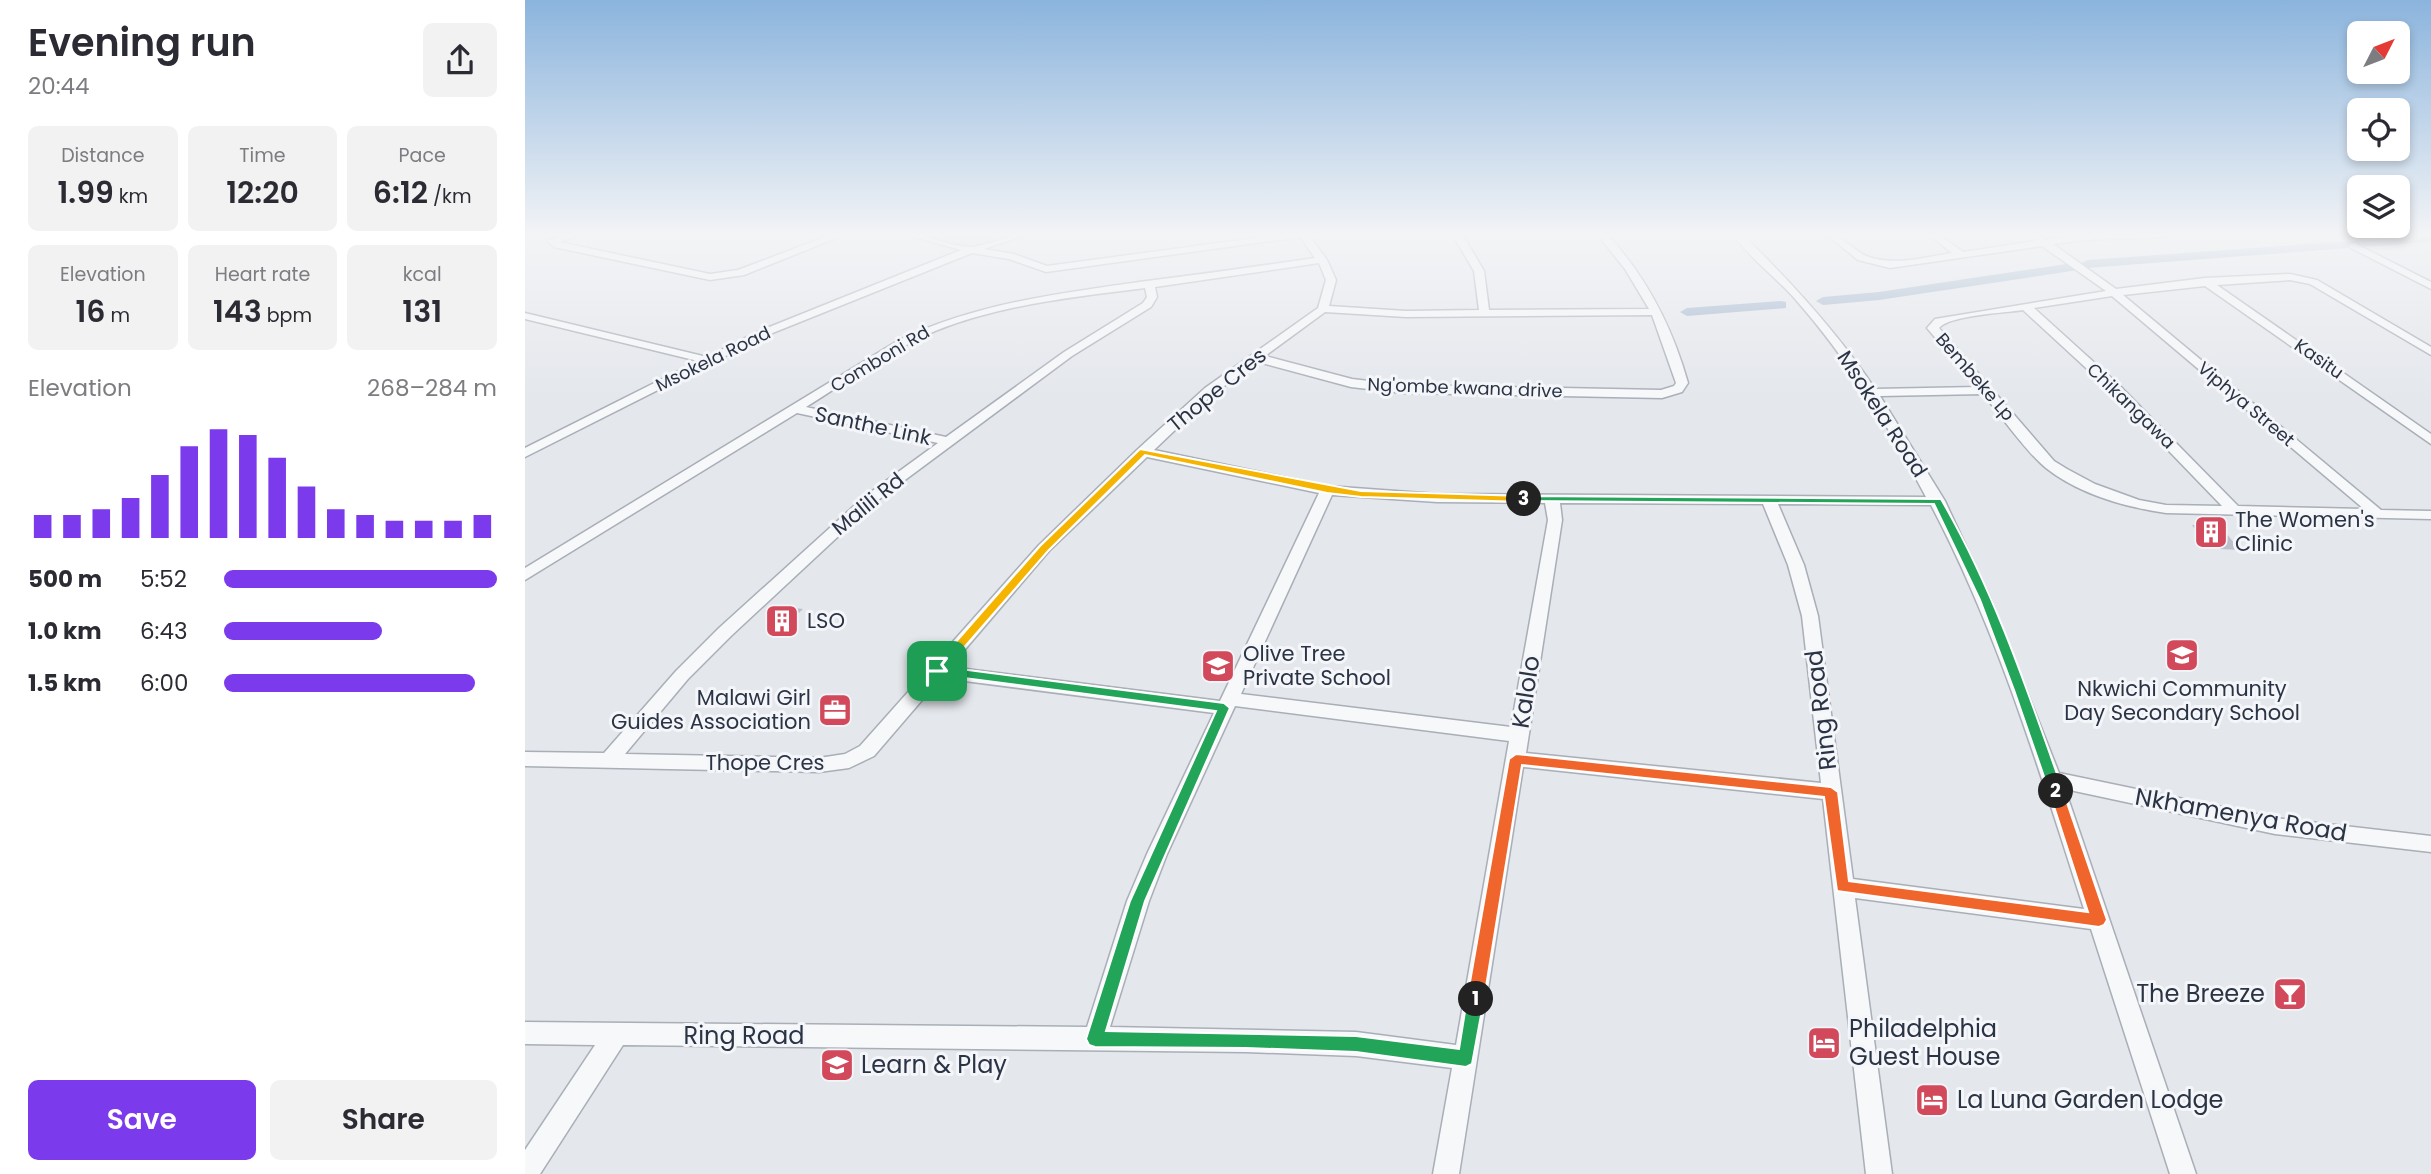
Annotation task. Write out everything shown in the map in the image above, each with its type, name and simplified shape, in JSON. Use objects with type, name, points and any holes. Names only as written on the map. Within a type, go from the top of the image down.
[{"type":"street","name":"Msokela Road","points":[[525,453],[761,334],[874,289]]},
{"type":"street","name":"Comboni Rd","points":[[525,575],[903,342],[951,320],[1024,301],[1120,289]]},
{"type":"street","name":"Malili Rd","points":[[608,761],[681,675],[869,500],[1068,354],[1146,305],[1152,297],[1151,289]]},
{"type":"street","points":[[1329,289],[1323,309],[1406,314],[1657,312],[1645,289]]},
{"type":"street","points":[[1483,289],[1485,314]]},
{"type":"street","name":"Msokela Road","points":[[1790,289],[1872,393],[1906,443],[1938,501],[1985,600],[2052,779],[2183,1174]]},
{"type":"street","name":"Viphya Street","points":[[2109,289],[2378,514]]},
{"type":"street","name":"Bembeke Lp","points":[[2146,289],[1944,319],[1933,326],[1934,331],[1988,390],[2049,464],[2063,473],[2150,507],[2431,515]]},
{"type":"street","name":"Kasitu","points":[[2216,289],[2318,358],[2431,440]]},
{"type":"street","name":"Bembeke Lp","points":[[2321,289],[2431,352]]},
{"type":"street","name":"Chikangawa","points":[[2025,306],[2115,388],[2234,510]]},
{"type":"street","name":"Thope Cres","points":[[525,759],[819,765],[849,761],[860,756],[875,744],[1044,548],[1143,452],[1209,391],[1323,309]]},
{"type":"street","name":"Ng'ombe kwana drive","points":[[1254,357],[1350,383],[1403,389],[1663,394],[1678,389],[1682,383],[1657,312]]},
{"type":"street","points":[[525,316],[707,360]]},
{"type":"street","points":[[1872,393],[1988,390]]},
{"type":"street","name":"Santhe Link","points":[[796,409],[950,442]]},
{"type":"street","points":[[1143,452],[1327,490],[1414,497],[1938,501]]},
{"type":"street","points":[[1095,1039],[1137,901],[1226,703],[1327,490]]},
{"type":"street","name":"Kalolo","points":[[1446,1174],[1555,520],[1552,499]]},
{"type":"street","name":"Ring Road","points":[[1769,501],[1796,565],[1807,601],[1879,1174]]},
{"type":"street","points":[[937,671],[1519,735]]},
{"type":"street","points":[[1516,759],[1831,792]]},
{"type":"street","name":"Nkhamenya Road","points":[[2052,779],[2254,822],[2431,844]]},
{"type":"street","points":[[1842,887],[2099,920]]},
{"type":"street","name":"Ring Road","points":[[525,1033],[1246,1040],[1356,1044],[1466,1058]]},
{"type":"street","points":[[525,1173],[616,1035]]},
{"type":"building","name":"The Women's Clinic","points":[[2192,525],[2220,526],[2240,550],[2220,549],[2212,539],[2202,539]]},
{"type":"building","name":"LSO","points":[[785,607],[803,609],[783,628],[768,627]]},
{"type":"waterway","points":[[1823,301],[1927,289]]},
{"type":"waterway","points":[[1687,312],[1781,305]]},
{"type":"place","name":"The Women's Clinic","points":[[2211,532]]},
{"type":"place","name":"LSO","points":[[782,621]]},
{"type":"place","name":"Nkwichi Community Day Secondary School","points":[[2182,655]]},
{"type":"place","name":"Olive Tree Private School","points":[[1218,666]]},
{"type":"place","name":"Malawi Girl Guides Association","points":[[835,710]]},
{"type":"place","name":"The Breeze","points":[[2290,994]]},
{"type":"place","name":"Philadelphia Guest House","points":[[1824,1043]]},
{"type":"place","name":"Learn & Play","points":[[837,1065]]},
{"type":"place","name":"La Luna Garden Lodge","points":[[1932,1100]]},
{"type":"route","points":[[1143,452],[1327,490],[1361,494],[1437,498],[1938,501],[1985,600],[2021,690],[2099,920],[1842,887],[1831,792],[1516,759],[1466,1058],[1356,1044],[1095,1039],[1137,901],[1224,708],[937,671],[1044,548],[1143,452]]}]
